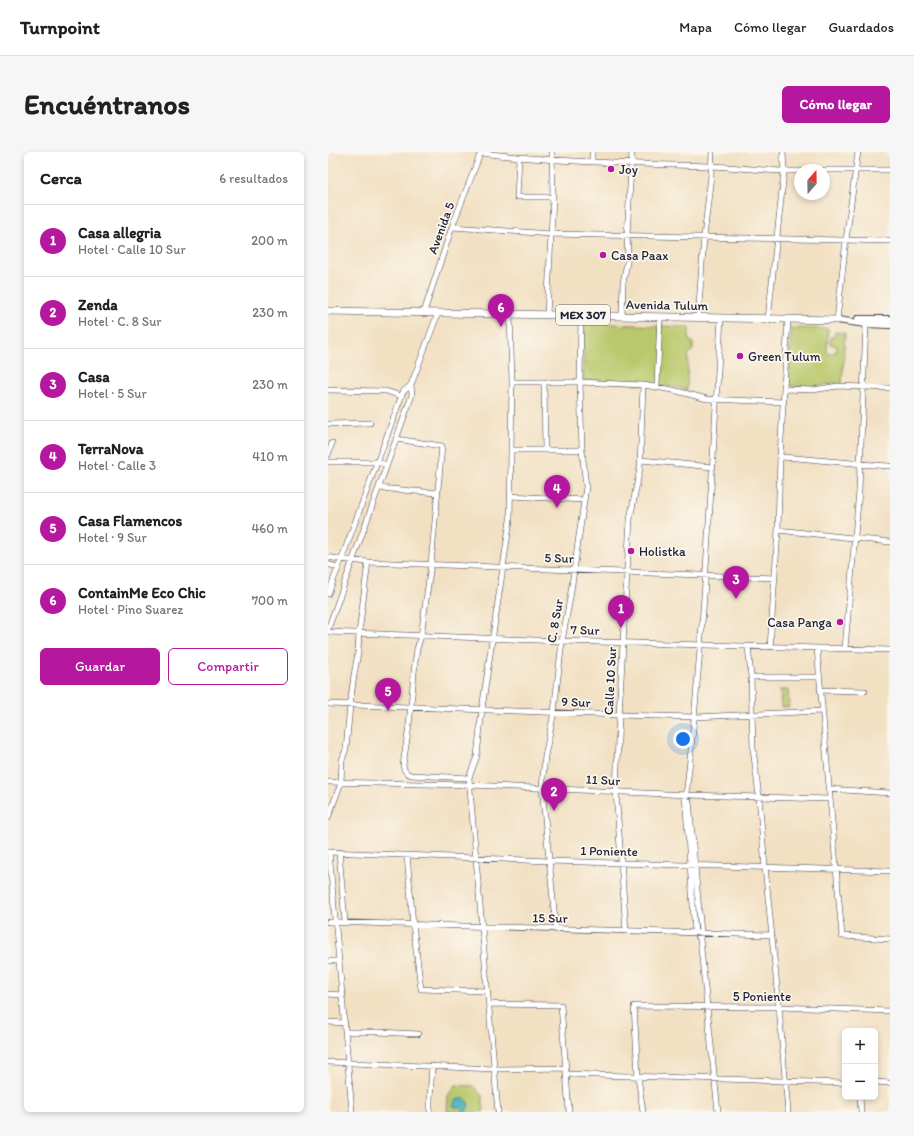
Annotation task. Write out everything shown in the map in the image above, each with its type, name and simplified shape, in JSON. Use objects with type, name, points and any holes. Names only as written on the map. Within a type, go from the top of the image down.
[{"type":"highway","name":"Avenida Tulum","points":[[328,311],[837,320]]},
{"type":"main road","name":"Avenida Tulum","points":[[837,320],[890,320]]},
{"type":"main road","name":"Avenida Tulum","points":[[837,320],[866,324],[890,325]]},
{"type":"street","points":[[547,315],[553,197],[552,152]]},
{"type":"street","points":[[592,152],[592,162]]},
{"type":"street","points":[[622,316],[623,283],[628,257],[627,235],[632,152]]},
{"type":"street","points":[[698,318],[712,152]]},
{"type":"street","points":[[768,319],[784,172],[783,152]]},
{"type":"street","points":[[837,320],[858,152]]},
{"type":"street","points":[[481,153],[518,158],[552,160],[711,166],[784,172],[794,171]]},
{"type":"street","name":"Avenida 5","points":[[424,312],[452,227],[481,153]]},
{"type":"street","points":[[518,158],[517,197],[553,197]]},
{"type":"street","points":[[830,170],[890,170]]},
{"type":"street","points":[[452,227],[551,234],[890,241]]},
{"type":"street","points":[[328,594],[401,396],[411,384],[438,313]]},
{"type":"street","points":[[498,1112],[470,778],[477,756],[482,709],[510,520],[512,382],[510,314]]},
{"type":"street","name":"C. 8 Sur","points":[[556,930],[542,788],[545,756],[554,712],[562,640],[586,487],[582,450],[580,315]]},
{"type":"street","points":[[657,386],[660,317]]},
{"type":"street","points":[[718,1112],[694,886],[687,788],[701,645],[721,318]]},
{"type":"street","points":[[770,647],[778,530],[780,457],[788,320]]},
{"type":"street","points":[[845,648],[859,491],[866,324]]},
{"type":"street","points":[[512,382],[580,382],[644,385],[657,386],[698,398],[784,402]]},
{"type":"street","points":[[544,382],[545,450]]},
{"type":"street","points":[[328,629],[412,396],[411,384]]},
{"type":"street","name":"Calle 10 Sur","points":[[626,931],[616,792],[630,519],[638,485],[641,460],[644,385]]},
{"type":"street","points":[[784,389],[813,390],[833,386],[890,388]]},
{"type":"street","points":[[328,390],[386,391],[401,396]]},
{"type":"street","points":[[328,424],[370,423]]},
{"type":"street","points":[[396,439],[442,446],[431,564],[421,636],[417,649],[409,726],[403,765],[406,773],[411,775],[470,778]]},
{"type":"street","points":[[328,455],[332,443]]},
{"type":"street","points":[[511,450],[582,450]]},
{"type":"street","points":[[780,457],[890,466]]},
{"type":"street","points":[[641,460],[713,467]]},
{"type":"street","points":[[328,462],[377,462],[387,465]]},
{"type":"street","points":[[379,488],[437,493]]},
{"type":"street","points":[[511,496],[584,500]]},
{"type":"street","points":[[778,530],[856,537],[890,542]]},
{"type":"street","name":"5 Sur","points":[[328,557],[368,562],[775,578]]},
{"type":"street","points":[[328,818],[341,783],[342,760],[346,749],[368,562]]},
{"type":"street","points":[[328,564],[338,568]]},
{"type":"street","name":"7 Sur","points":[[328,632],[890,650]]},
{"type":"street","points":[[748,646],[751,677],[753,748],[759,797],[788,1112]]},
{"type":"street","points":[[817,648],[828,789],[842,936],[890,940]]},
{"type":"street","points":[[751,677],[819,677]]},
{"type":"street","points":[[820,690],[865,692]]},
{"type":"street","name":"9 Sur","points":[[328,704],[695,717],[822,711]]},
{"type":"street","name":"11 Sur","points":[[328,782],[470,784],[687,795],[829,799]]},
{"type":"street","points":[[828,789],[890,793]]},
{"type":"street","points":[[328,852],[336,922],[338,961],[346,1032],[352,1112]]},
{"type":"street","name":"1 Poniente","points":[[328,852],[549,861],[890,871]]},
{"type":"street","points":[[339,852],[345,922]]},
{"type":"street","points":[[407,855],[413,925],[421,989],[488,991]]},
{"type":"street","name":"15 Sur","points":[[328,922],[482,928],[626,931],[699,935],[772,935]]},
{"type":"street","points":[[328,961],[338,961]]},
{"type":"street","points":[[328,994],[342,995]]},
{"type":"street","points":[[489,1004],[561,1005],[569,1112]]},
{"type":"street","name":"5 Poniente","points":[[638,1076],[634,1006],[779,1007],[890,1011]]},
{"type":"street","points":[[328,1022],[345,1023]]},
{"type":"street","points":[[346,1032],[418,1034]]},
{"type":"street","points":[[328,1062],[495,1069],[566,1068]]},
{"type":"street","points":[[430,1112],[432,1066]]},
{"type":"street","points":[[566,1074],[842,1083]]},
{"type":"street","points":[[638,1076],[643,1112]]},
{"type":"street","points":[[878,1082],[890,1083]]},
{"type":"street","points":[[860,1100],[861,1112]]},
{"type":"green space","points":[[584,323],[689,327],[689,341],[693,342],[693,350],[688,355],[687,390],[677,387],[583,380]]},
{"type":"green space","points":[[791,328],[828,329],[827,354],[836,352],[837,346],[830,344],[831,337],[834,337],[835,332],[845,333],[842,384],[834,383],[809,387],[790,386],[788,384]]},
{"type":"green space","points":[[780,690],[788,690],[789,707],[781,707]]},
{"type":"green space","points":[[456,1085],[473,1086],[482,1095],[484,1111],[448,1112],[448,1096]]},
{"type":"water","points":[[463,1098],[468,1101],[469,1105],[467,1111],[463,1111],[461,1108],[453,1106],[455,1100]]},
{"type":"place","name":"Joy","points":[[611,169]]},
{"type":"place","name":"Casa Paax","points":[[603,255]]},
{"type":"place","name":"ContainMe Eco Chic","points":[[501,327]]},
{"type":"place","name":"Green Tulum","points":[[740,356]]},
{"type":"place","name":"TerraNova","points":[[557,508]]},
{"type":"place","name":"Holistka","points":[[631,551]]},
{"type":"place","name":"Casa","points":[[736,599]]},
{"type":"place","name":"Casa Panga","points":[[840,622]]},
{"type":"place","name":"Casa allegria","points":[[621,628]]},
{"type":"place","name":"Casa Flamencos","points":[[388,711]]},
{"type":"place","name":"Zenda","points":[[554,811]]}]
